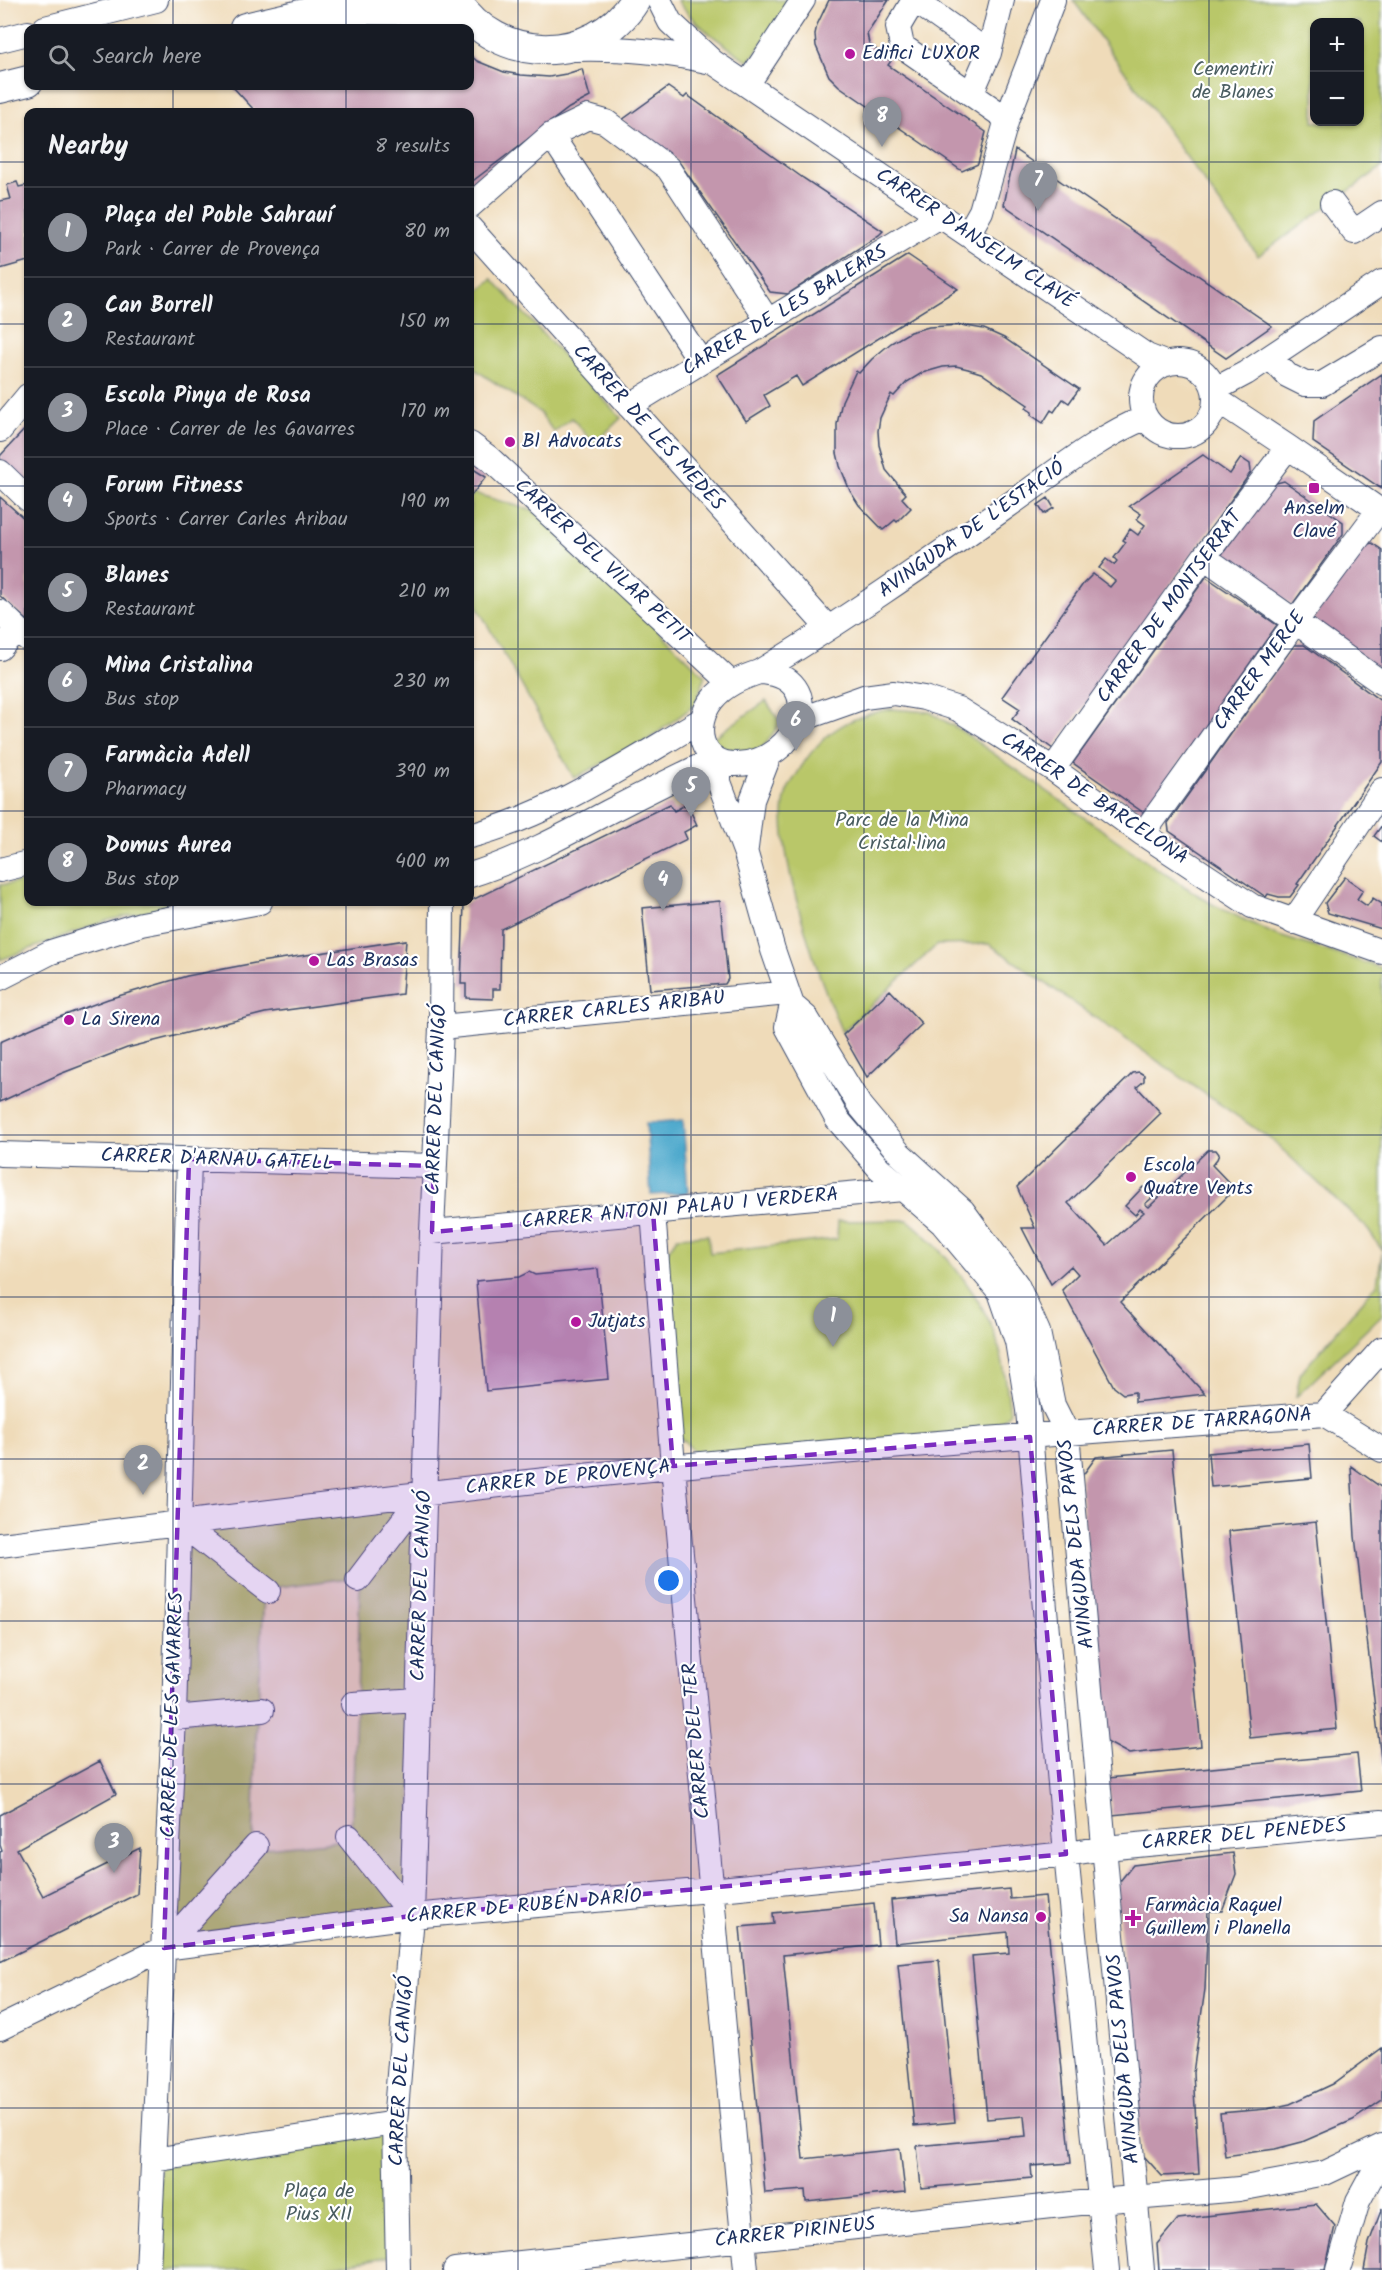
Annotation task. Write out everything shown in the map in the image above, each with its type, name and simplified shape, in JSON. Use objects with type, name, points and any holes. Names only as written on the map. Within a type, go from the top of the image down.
[{"type":"main road","points":[[259,24],[332,3],[418,10],[464,10],[496,38],[514,46],[533,50],[563,49],[605,32],[625,14],[635,0]]},
{"type":"main road","points":[[0,88],[24,82]]},
{"type":"street","points":[[61,24],[156,0]]},
{"type":"street","name":"CARRER D'ANSELM CLAVÉ","points":[[659,0],[670,22],[713,62],[968,234],[1154,366],[1179,362],[1201,369],[1209,378],[1215,395],[1380,511]]},
{"type":"street","points":[[747,85],[803,0]]},
{"type":"street","points":[[989,53],[914,0],[898,27],[902,46],[1007,119]]},
{"type":"street","points":[[971,94],[989,53],[1002,0]]},
{"type":"street","points":[[968,234],[981,210],[1007,119],[1053,0]]},
{"type":"street","points":[[0,40],[24,34]]},
{"type":"street","name":"CARRER D'ANSELM CLAVÉ","points":[[563,49],[621,48],[668,52],[713,62]]},
{"type":"street","points":[[474,202],[551,135],[588,117],[606,122],[668,168],[768,321]]},
{"type":"street","points":[[551,135],[701,362]]},
{"type":"street","points":[[1332,202],[1354,232],[1382,213]]},
{"type":"street","name":"CARRER DE LES BALEARS","points":[[629,406],[940,216]]},
{"type":"street","name":"CARRER DE LES MEDES","points":[[474,232],[828,628]]},
{"type":"street","points":[[1154,366],[1142,389],[1141,402],[1145,418],[1156,430],[1166,435],[1184,436],[1200,430],[1211,417],[1215,395],[1382,282]]},
{"type":"street","points":[[1270,357],[1287,375],[1305,384],[1322,384],[1382,348]]},
{"type":"street","points":[[0,430],[24,401]]},
{"type":"street","name":"AVINGUDA DE L'ESTACIÓ","points":[[759,672],[895,584],[1096,445],[1132,423],[1145,418]]},
{"type":"street","name":"CARRER DEL VILAR PETIT","points":[[474,447],[489,458],[731,683]]},
{"type":"street","name":"CARRER DE MONTSERRAT","points":[[1053,769],[1204,557],[1288,447]]},
{"type":"street","points":[[0,472],[24,495]]},
{"type":"street","name":"CARRER MERCE","points":[[1143,834],[1296,621],[1380,511]]},
{"type":"street","points":[[1204,557],[1382,683]]},
{"type":"street","points":[[0,648],[15,627]]},
{"type":"street","points":[[797,692],[790,681],[781,675],[759,672],[731,683],[712,701],[702,720],[701,735],[707,753],[717,760],[733,764],[752,763],[769,756],[783,746],[795,731],[799,720],[797,665],[802,646]]},
{"type":"street","name":"CARRER DE BARCELONA","points":[[799,720],[864,697],[894,693],[924,698],[958,709],[1053,769],[1143,834],[1252,906],[1382,952]]},
{"type":"street","points":[[474,835],[490,831],[562,800],[702,720]]},
{"type":"street","name":"AVINGUDA DELS PAVOS","points":[[746,854],[752,800],[769,756]]},
{"type":"street","points":[[474,874],[564,837],[608,812],[717,760]]},
{"type":"street","name":"AVINGUDA DELS PAVOS","points":[[717,760],[719,782],[746,854],[790,999],[787,1027],[837,1119],[879,1168],[942,1223],[1000,1292],[1017,1341],[1028,1410],[1066,1854],[1107,2270]]},
{"type":"street","points":[[1293,922],[1382,790]]},
{"type":"street","points":[[0,861],[24,862]]},
{"type":"street","points":[[0,870],[24,863]]},
{"type":"street","points":[[0,978],[51,952],[141,924],[238,906]]},
{"type":"street","name":"CARRER DEL CANIGÓ","points":[[398,2270],[395,2123],[412,1916],[434,1166],[441,1027],[442,906]]},
{"type":"street","name":"AVINGUDA DELS PAVOS","points":[[790,999],[806,1017],[860,1106],[900,1154],[963,1211],[1017,1285],[1038,1332],[1053,1405],[1067,1433],[1142,2270]]},
{"type":"street","name":"CARRER CARLES ARIBAU","points":[[441,1027],[790,999]]},
{"type":"street","name":"CARRER D'ARNAU GATELL","points":[[0,1154],[434,1166]]},
{"type":"street","name":"CARRER DE LES GAVARRES","points":[[148,2270],[174,1718],[189,1159]]},
{"type":"street","name":"CARRER ANTONI PALAU I VERDERA","points":[[432,1232],[903,1189],[926,1179]]},
{"type":"street","name":"CARRER DEL TER","points":[[653,1212],[710,1890],[746,2270]]},
{"type":"street","name":"CARRER DE TARRAGONA","points":[[1030,1437],[1324,1414],[1382,1349]]},
{"type":"street","points":[[1324,1414],[1382,1450]]},
{"type":"street","name":"CARRER DE PROVENÇA","points":[[0,1545],[424,1493],[673,1467],[1030,1437]]},
{"type":"street","points":[[358,1580],[424,1493]]},
{"type":"street","points":[[180,1523],[268,1591]]},
{"type":"street","points":[[353,1704],[419,1700]]},
{"type":"street","points":[[174,1718],[262,1710]]},
{"type":"street","name":"CARRER DEL PENEDES","points":[[1105,1848],[1382,1822]]},
{"type":"street","points":[[349,1837],[412,1916]]},
{"type":"street","points":[[164,1948],[256,1846]]},
{"type":"street","points":[[1066,1854],[1105,1848]]},
{"type":"street","name":"CARRER DE RUBÉN DARÍO","points":[[0,2028],[164,1948],[412,1916],[710,1890],[1066,1854]]},
{"type":"street","points":[[153,2160],[395,2123]]},
{"type":"street","name":"CARRER PIRINEUS","points":[[455,2270],[1099,2201],[1239,2189],[1325,2173],[1382,2146]]},
{"type":"street","points":[[1338,2270],[1358,2201],[1382,2157]]},
{"type":"highlighted area","points":[[189,1159],[434,1166],[432,1232],[653,1212],[673,1466],[1030,1437],[1066,1854],[412,1916],[164,1948]]},
{"type":"green space","points":[[677,0],[792,0],[749,62],[701,26]]},
{"type":"green space","name":"Cementiri de Blanes","points":[[1073,0],[1382,0],[1382,167],[1258,256]]},
{"type":"green space","points":[[492,279],[621,418],[594,444],[572,418],[554,432],[539,412],[474,369],[474,294]]},
{"type":"green space","points":[[474,493],[537,512],[705,676],[695,705],[646,741],[574,778],[474,601]]},
{"type":"green space","points":[[766,701],[780,722],[763,747],[747,754],[734,753],[722,748],[713,738]]},
{"type":"green space","name":"Parc de la Mina Cristal·lina","points":[[891,709],[930,712],[960,730],[1159,870],[1212,904],[1276,935],[1382,968],[1382,1250],[1366,1227],[1273,1141],[989,944],[937,945],[842,1032],[811,948],[791,879],[783,817],[786,794],[806,760],[825,738],[848,722]]},
{"type":"green space","points":[[24,882],[24,906],[168,906],[106,921],[0,960],[0,885]]},
{"type":"green space","points":[[908,1220],[943,1253],[964,1280],[982,1307],[994,1332],[1003,1366],[1010,1412],[994,1430],[701,1457],[676,1434],[663,1258],[677,1237],[708,1235],[710,1253],[837,1239],[838,1221]]},
{"type":"green space","points":[[1382,1253],[1382,1315],[1296,1397],[1300,1374],[1377,1284]]},
{"type":"green space","points":[[418,1497],[357,1577],[270,1588],[186,1524]]},
{"type":"green space","points":[[422,1502],[417,1697],[357,1701],[360,1581]]},
{"type":"green space","points":[[185,1533],[264,1594],[258,1707],[176,1715]]},
{"type":"green space","points":[[416,1704],[406,1902],[351,1836],[356,1708]]},
{"type":"green space","points":[[257,1715],[253,1843],[167,1940],[176,1722]]},
{"type":"green space","points":[[348,1840],[402,1912],[172,1944],[256,1849]]},
{"type":"green space","name":"Plaça de Pius XII","points":[[395,2123],[391,2256],[311,2270],[156,2270],[160,2167]]},
{"type":"water","points":[[683,1120],[688,1193],[651,1195],[646,1123]]},
{"type":"building","points":[[829,0],[889,0],[867,33],[869,44],[891,61],[888,65],[986,132],[978,164],[962,171],[839,86],[829,76],[816,46],[815,34]]},
{"type":"building","points":[[474,58],[504,72],[521,75],[549,77],[582,69],[590,97],[569,108],[474,180],[474,108],[252,108],[236,90],[474,90]]},
{"type":"building","points":[[668,87],[684,98],[687,95],[803,178],[883,231],[788,294],[770,292],[679,162],[622,120]]},
{"type":"building","points":[[1015,150],[1272,326],[1226,358],[1004,205]]},
{"type":"building","points":[[17,182],[19,187],[24,186],[24,262],[0,269],[0,201],[11,199],[7,185]]},
{"type":"building","points":[[908,255],[958,289],[802,386],[796,376],[764,395],[770,406],[746,421],[717,375]]},
{"type":"building","points":[[960,325],[984,329],[1004,338],[1079,389],[1069,403],[1063,399],[1054,412],[1051,410],[1043,423],[1031,415],[1032,412],[1026,408],[1028,405],[981,373],[968,369],[956,366],[943,367],[922,373],[907,382],[894,396],[891,394],[880,418],[878,431],[879,445],[886,470],[906,494],[902,498],[911,508],[897,522],[895,520],[883,530],[859,505],[850,491],[840,466],[837,453],[837,424],[842,401],[856,371],[859,373],[891,343],[910,332],[929,327]]},
{"type":"building","points":[[1382,374],[1382,489],[1313,442],[1314,421]]},
{"type":"building","points":[[24,430],[24,483],[0,459],[0,456]]},
{"type":"building","points":[[1203,455],[1230,474],[1241,458],[1250,464],[1251,472],[1053,749],[1012,719],[1020,709],[1002,697],[1083,584],[1093,574],[1110,587],[1115,581],[1099,568],[1106,559],[1114,565],[1117,561],[1114,558],[1126,542],[1123,540],[1130,529],[1138,535],[1145,525],[1137,519],[1141,514],[1129,506]]},
{"type":"building","points":[[474,470],[486,477],[474,492]]},
{"type":"building","points":[[1284,481],[1343,522],[1343,534],[1292,605],[1220,557],[1273,484]]},
{"type":"building","points":[[0,497],[24,518],[24,617],[0,596]]},
{"type":"building","points":[[1048,498],[1054,508],[1044,514],[1038,505]]},
{"type":"building","points":[[1372,543],[1382,550],[1382,671],[1317,625],[1313,618],[1365,545]]},
{"type":"building","points":[[1206,577],[1277,625],[1144,813],[1073,763]]},
{"type":"building","points":[[1294,645],[1304,645],[1382,702],[1382,762],[1290,897],[1268,894],[1266,897],[1169,831],[1168,823]]},
{"type":"building","points":[[670,804],[674,811],[687,804],[697,825],[684,832],[687,839],[501,929],[500,989],[493,989],[493,999],[466,998],[466,984],[461,984],[464,906],[474,906],[474,899]]},
{"type":"building","points":[[1382,825],[1382,842],[1374,836]]},
{"type":"building","points":[[1345,877],[1363,890],[1357,899],[1367,906],[1373,898],[1382,904],[1382,929],[1328,913],[1325,903]]},
{"type":"building","points":[[720,901],[728,979],[725,984],[650,990],[642,908]]},
{"type":"building","points":[[406,940],[402,994],[265,1013],[127,1048],[60,1074],[0,1102],[0,1042],[41,1024],[108,999],[187,976],[260,962]]},
{"type":"building","points":[[890,990],[922,1024],[867,1077],[843,1035]]},
{"type":"building","points":[[1139,1072],[1144,1075],[1144,1081],[1137,1087],[1161,1113],[1068,1203],[1107,1245],[1144,1212],[1140,1209],[1135,1215],[1125,1206],[1143,1187],[1153,1197],[1145,1204],[1149,1207],[1208,1150],[1216,1150],[1219,1154],[1212,1165],[1235,1189],[1120,1302],[1205,1394],[1135,1402],[1135,1392],[1123,1394],[1114,1387],[1062,1290],[1078,1274],[1071,1266],[1051,1284],[1022,1228],[1035,1228],[1017,1187],[1133,1073]]},
{"type":"building","points":[[598,1269],[609,1379],[486,1391],[476,1281],[519,1277],[529,1272],[535,1275]]},
{"type":"building","points":[[1309,1444],[1312,1478],[1211,1487],[1208,1453]]},
{"type":"building","points":[[1172,1450],[1201,1746],[1129,1754],[1105,1741],[1080,1479],[1096,1457]]},
{"type":"building","points":[[1351,1466],[1382,1488],[1382,1768],[1355,1536]]},
{"type":"building","points":[[1316,1522],[1337,1729],[1250,1738],[1229,1531]]},
{"type":"building","points":[[1357,1754],[1361,1791],[1112,1815],[1108,1778]]},
{"type":"building","points":[[100,1761],[116,1794],[17,1849],[43,1896],[140,1848],[137,1894],[0,1962],[0,1852],[2,1851],[0,1815]]},
{"type":"building","points":[[1233,1853],[1236,1874],[1222,1911],[1208,1911],[1205,1989],[1193,2073],[1199,2174],[1162,2176],[1142,2154],[1116,1886],[1133,1865]]},
{"type":"building","points":[[1009,1889],[1010,1899],[1045,1896],[1071,2163],[1031,2166],[1032,2178],[921,2188],[917,2146],[1026,2136],[1024,2116],[987,2119],[972,1956],[1009,1953],[1008,1932],[895,1943],[891,1900]]},
{"type":"building","points":[[874,1903],[878,1945],[783,1955],[803,2159],[900,2149],[905,2192],[806,2202],[805,2190],[765,2193],[740,1927],[774,1924],[773,1913]]},
{"type":"building","points":[[939,1960],[955,2122],[914,2126],[898,1964]]},
{"type":"building","points":[[1382,2048],[1382,2100],[1353,2120],[1302,2142],[1275,2149],[1225,2156],[1220,2113],[1267,2109],[1290,2104],[1333,2084]]},
{"type":"building","points":[[1316,2204],[1335,2226],[1325,2270],[1159,2270],[1157,2244],[1178,2219]]},
{"type":"building","points":[[1382,2208],[1382,2270],[1364,2270],[1369,2243]]},
{"type":"place","name":"Edifici LUXOR","points":[[850,54]]},
{"type":"place","name":"Domus Aurea","points":[[882,147]]},
{"type":"place","name":"Farmàcia Adell","points":[[1038,211]]},
{"type":"place","name":"Bl Advocats","points":[[510,442]]},
{"type":"place","name":"Anselm Clavé","points":[[1314,488]]},
{"type":"place","name":"Mina Cristalina","points":[[796,751]]},
{"type":"place","name":"Blanes","points":[[691,817]]},
{"type":"place","name":"Forum Fitness","points":[[663,911]]},
{"type":"place","name":"Las Brasas","points":[[314,961]]},
{"type":"place","name":"La Sirena","points":[[69,1020]]},
{"type":"place","name":"Escola Quatre Vents","points":[[1131,1177]]},
{"type":"place","name":"Jutjats","points":[[576,1322]]},
{"type":"place","name":"Plaça del Poble Sahrauí","points":[[833,1347]]},
{"type":"place","name":"Can Borrell","points":[[143,1495]]},
{"type":"place","name":"Escola Pinya de Rosa","points":[[114,1873]]},
{"type":"place","name":"Sa Nansa","points":[[1041,1917]]},
{"type":"place","name":"Farmàcia Raquel Guillem i Planella","points":[[1133,1918]]}]
